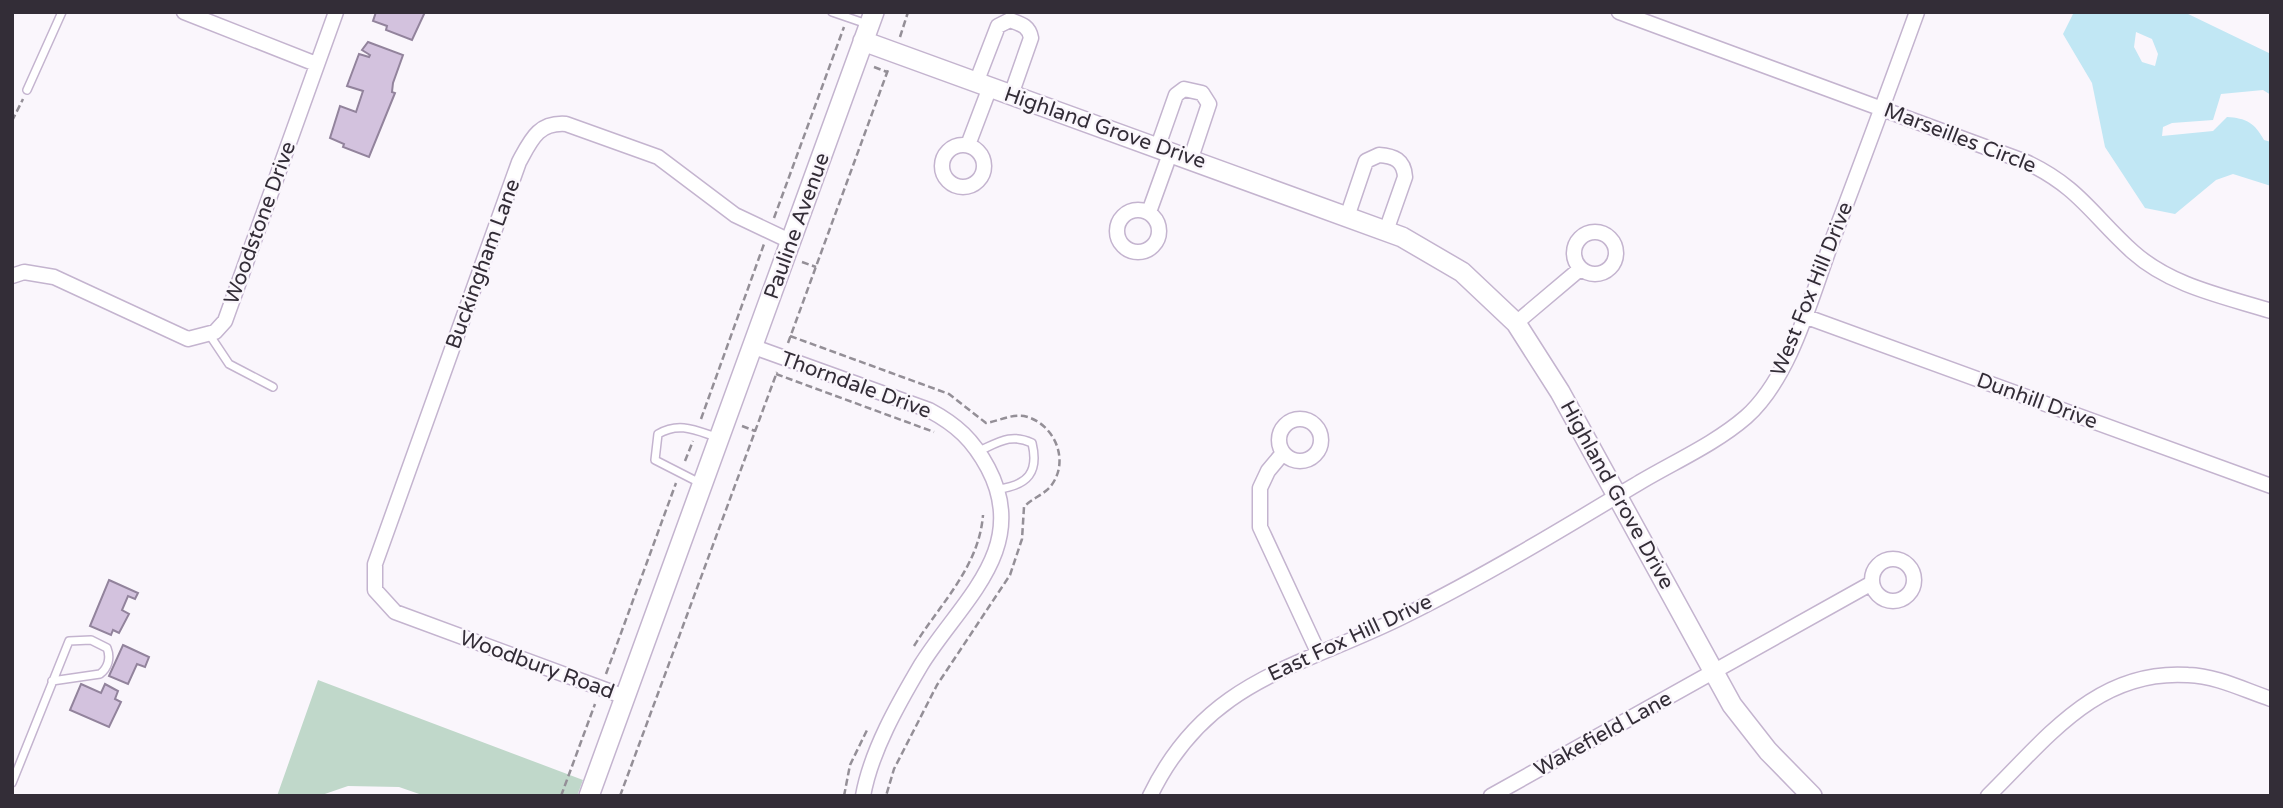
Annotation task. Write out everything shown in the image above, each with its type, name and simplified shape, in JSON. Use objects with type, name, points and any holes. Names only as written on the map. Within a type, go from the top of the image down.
[{"type":"street","points":[[184,12],[316,64]]},
{"type":"street","name":"Woodstone Drive","points":[[209,334],[225,321],[336,12]]},
{"type":"street","name":"Marseilles Circle","points":[[1619,12],[1882,108],[2057,177],[2133,252],[2161,272],[2187,285],[2271,311]]},
{"type":"street","name":"West Fox Hill Drive","points":[[1618,496],[1746,417],[1776,383],[1804,316],[1917,12]]},
{"type":"street","points":[[968,145],[998,26],[1010,20],[1030,30],[1031,38],[1011,95]]},
{"type":"street","name":"Highland Grove Drive","points":[[869,26],[894,52],[1165,148],[1402,237],[1462,272],[1516,323],[1560,392],[1732,705],[1768,751],[1812,796]]},
{"type":"street","name":"Pauline Avenue","points":[[589,796],[869,26]]},
{"type":"street","points":[[1149,212],[1176,95],[1184,89],[1196,90],[1209,104],[1191,158]]},
{"type":"street","name":"Buckingham Lane","points":[[450,632],[395,612],[375,590],[375,564],[519,162],[534,134],[550,123],[566,124],[658,157],[735,215],[792,242]]},
{"type":"street","points":[[1347,217],[1366,162],[1379,155],[1398,159],[1404,167],[1405,177],[1386,231]]},
{"type":"street","points":[[1516,323],[1580,269]]},
{"type":"street","points":[[12,276],[23,272],[54,277],[188,339],[209,334]]},
{"type":"street","name":"Dunhill Drive","points":[[1804,316],[2271,486]]},
{"type":"street","name":"Thorndale Drive","points":[[754,347],[929,411],[952,422],[979,451],[999,489],[1002,509],[1000,534],[987,573],[921,666],[878,748],[863,796]]},
{"type":"street","points":[[1283,453],[1268,471],[1260,488],[1260,527],[1318,652]]},
{"type":"street","name":"East Fox Hill Drive","points":[[1150,796],[1174,755],[1229,700],[1267,675],[1379,629],[1618,496]]},
{"type":"street","name":"Wakefield Lane","points":[[1491,796],[1872,583]]},
{"type":"street","name":"Woodbury Road","points":[[450,632],[625,697]]},
{"type":"street","points":[[1988,796],[2083,703],[2114,686],[2150,677],[2188,675],[2224,682],[2271,699]]},
{"type":"lane","points":[[27,90],[62,12]]},
{"type":"lane","points":[[832,12],[869,26]]},
{"type":"lane","points":[[209,334],[229,364],[273,387]]},
{"type":"lane","points":[[703,484],[655,460],[658,434],[668,428],[685,426],[720,439]]},
{"type":"lane","points":[[979,451],[1007,438],[1019,437],[1032,443],[1036,461],[1028,478],[1013,487],[999,489]]},
{"type":"lane","points":[[12,783],[52,681],[69,641],[91,640],[107,648],[110,656],[105,670],[100,674],[52,681]]},
{"type":"path","points":[[621,796],[908,12]]},
{"type":"path","points":[[561,796],[848,18]]},
{"type":"path","points":[[12,121],[27,90]]},
{"type":"path","points":[[776,374],[939,435]]},
{"type":"path","points":[[954,588],[978,546],[983,505]]},
{"type":"path","points":[[886,796],[906,742],[961,647]]},
{"type":"green space","points":[[318,680],[583,780],[577,796],[425,796],[399,787],[348,786],[319,796],[277,796]]},
{"type":"water","points":[[2074,12],[2184,12],[2271,54],[2271,95],[2263,90],[2221,94],[2213,120],[2172,123],[2163,127],[2162,136],[2213,131],[2227,117],[2245,120],[2257,129],[2264,140],[2271,142],[2271,186],[2233,174],[2216,180],[2175,214],[2145,208],[2105,147],[2092,83],[2063,34]],"holes":[[[2136,32],[2152,39],[2158,54],[2155,66],[2142,62],[2134,47]]]},
{"type":"building","points":[[376,12],[425,12],[412,40],[386,30],[387,26],[373,21]]},
{"type":"building","points":[[368,42],[403,55],[393,83],[392,92],[395,93],[369,157],[343,147],[344,144],[330,138],[340,106],[356,112],[363,91],[347,86],[359,54],[370,55],[362,50]]},
{"type":"building","points":[[109,580],[138,593],[135,599],[128,596],[122,610],[129,614],[119,633],[113,630],[111,635],[90,626]]},
{"type":"building","points":[[123,645],[149,657],[145,667],[137,664],[128,684],[109,676]]},
{"type":"building","points":[[81,684],[101,693],[105,684],[118,691],[115,699],[121,702],[109,727],[70,710]]}]
